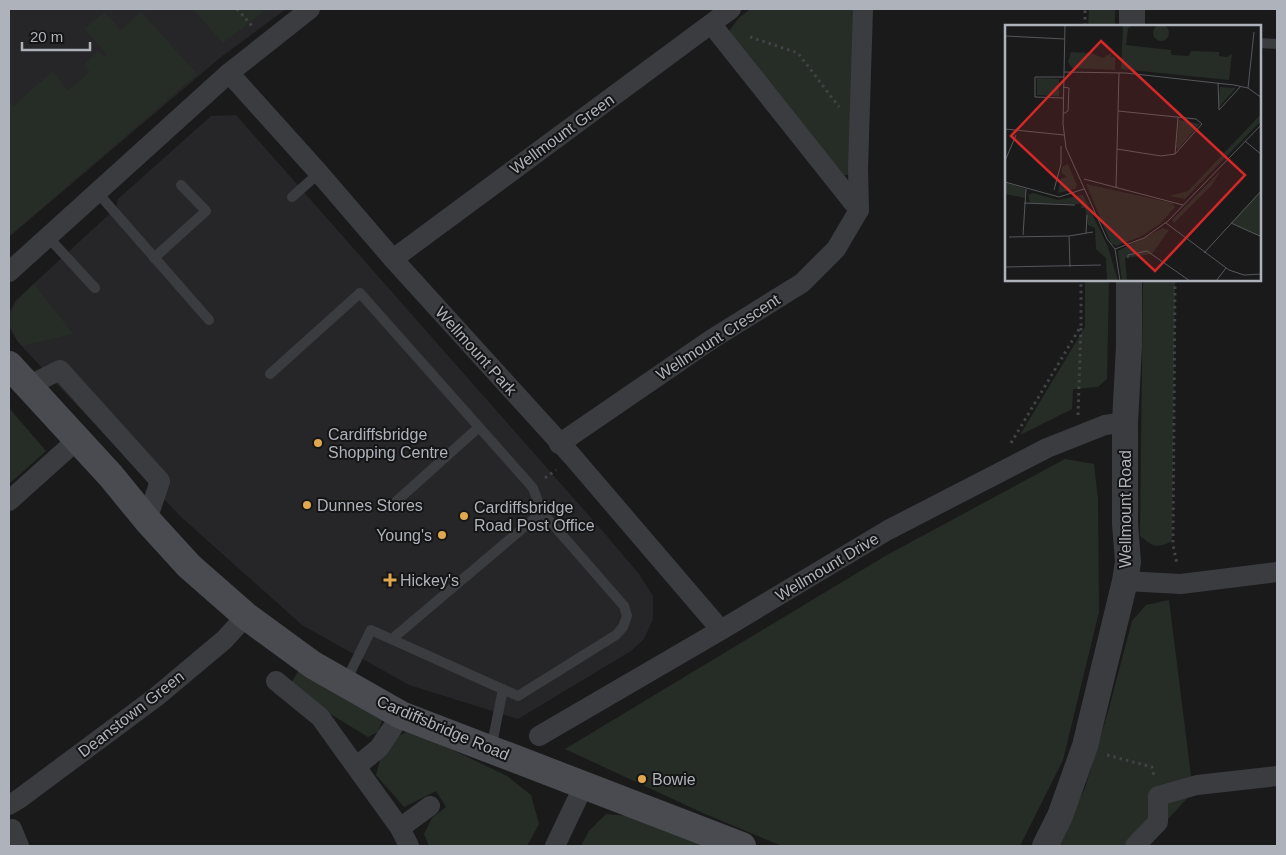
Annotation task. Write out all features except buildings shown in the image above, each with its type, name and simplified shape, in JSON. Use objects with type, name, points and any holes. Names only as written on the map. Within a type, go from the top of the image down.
[{"type":"main road","name":"Cardiffsbridge Road","points":[[9,365],[111,476],[147,520],[189,566],[246,616],[313,665],[401,715],[742,846]]},
{"type":"street","points":[[9,272],[229,73],[310,9]]},
{"type":"street","name":"Wellmount Green","points":[[393,259],[731,9]]},
{"type":"street","name":"Wellmount Crescent","points":[[565,450],[712,339],[802,282],[836,249],[859,210],[863,9]]},
{"type":"street","points":[[1132,9],[1132,25]]},
{"type":"street","points":[[712,24],[859,210]]},
{"type":"street","name":"Wellmount Park","points":[[229,73],[565,450],[721,630]]},
{"type":"street","name":"Wellmount Road","points":[[1045,846],[1060,816],[1085,746],[1128,562],[1125,524],[1125,422],[1130,346],[1129,281]]},
{"type":"street","points":[[28,386],[60,370],[160,481],[147,520]]},
{"type":"street","name":"Wellmount Drive","points":[[539,736],[888,530],[1047,448],[1106,425],[1125,422]]},
{"type":"street","points":[[9,501],[77,440]]},
{"type":"street","points":[[1125,581],[1181,584],[1277,572]]},
{"type":"street","name":"Deanstown Green","points":[[9,805],[20,799],[156,697],[224,640],[246,616]]},
{"type":"street","points":[[276,681],[320,717],[400,828],[409,846]]},
{"type":"street","points":[[357,766],[378,748],[401,715]]},
{"type":"street","points":[[1136,846],[1158,822],[1158,796],[1197,785],[1277,776]]},
{"type":"street","points":[[554,846],[584,785]]},
{"type":"street","points":[[400,828],[430,806]]},
{"type":"lane","points":[[1261,43],[1277,44]]},
{"type":"lane","points":[[292,197],[319,173]]},
{"type":"lane","points":[[154,258],[206,211],[182,185]]},
{"type":"lane","points":[[96,192],[209,320]]},
{"type":"lane","points":[[48,237],[95,288]]},
{"type":"lane","points":[[270,374],[360,293],[533,488],[542,512],[624,606],[627,616],[616,635],[518,696],[371,630],[345,684]]},
{"type":"lane","points":[[390,507],[479,427]]},
{"type":"lane","points":[[392,639],[542,512]]},
{"type":"lane","points":[[491,749],[502,688]]},
{"type":"path","points":[[1085,9],[1085,25]]},
{"type":"path","points":[[748,36],[798,52],[860,133]]},
{"type":"path","points":[[1077,436],[1081,281]]},
{"type":"path","points":[[1175,281],[1173,545],[1181,584]]},
{"type":"path","points":[[1012,466],[1005,452],[1081,326]]},
{"type":"path","points":[[533,488],[565,450]]},
{"type":"path","points":[[1085,746],[1110,756],[1152,767],[1158,796]]},
{"type":"shaded area","points":[[9,9],[286,9],[221,57],[9,237]]},
{"type":"shaded area","points":[[193,9],[267,9],[223,43]]},
{"type":"shaded area","points":[[750,9],[857,9],[853,174],[840,176],[728,32],[739,18]]},
{"type":"shaded area","points":[[1089,9],[1115,9],[1115,25],[1088,25]]},
{"type":"shaded area","points":[[104,12],[121,30],[141,12],[197,74],[9,236],[9,100],[14,106],[53,71],[68,91],[90,72],[84,65],[98,51],[104,57],[107,54],[85,29]]},
{"type":"shaded area","name":"Cardiffsbridge Shopping Centre","points":[[236,115],[606,535],[639,574],[653,596],[653,619],[644,639],[631,651],[518,719],[409,685],[302,625],[180,516],[17,341],[9,327],[9,313],[15,301],[116,208],[118,199],[211,116]]},
{"type":"shaded area","points":[[1085,281],[1109,281],[1107,379],[1098,387],[1073,389],[1072,409],[1020,435],[1085,327]]},
{"type":"shaded area","points":[[1143,281],[1175,281],[1172,541],[1155,546],[1140,536]]},
{"type":"shaded area","points":[[34,284],[73,334],[22,346],[15,336],[10,320],[15,306]]},
{"type":"shaded area","points":[[9,408],[46,451],[9,484]]},
{"type":"shaded area","points":[[1065,459],[1094,464],[1098,499],[1099,612],[1063,760],[1020,846],[782,846],[703,813],[565,749],[887,555]]},
{"type":"shaded area","points":[[1169,600],[1193,792],[1143,846],[1057,846],[1085,788],[1108,712],[1132,621],[1146,605]]},
{"type":"shaded area","points":[[301,667],[384,715],[378,732],[368,737],[288,688]]},
{"type":"shaded area","points":[[411,730],[507,776],[531,795],[539,824],[527,846],[429,846],[424,834],[432,818],[446,807],[436,791],[404,807],[376,775],[386,746]]},
{"type":"shaded area","points":[[606,814],[649,818],[713,846],[581,846],[589,831]]},
{"type":"place","name":"Cardiffsbridge Shopping Centre","points":[[318,443]]},
{"type":"place","name":"Dunnes Stores","points":[[307,505]]},
{"type":"place","name":"Cardiffsbridge Road Post Office","points":[[464,516]]},
{"type":"place","name":"Young's","points":[[442,535]]},
{"type":"place","name":"Hickey's","points":[[390,580]]},
{"type":"place","name":"Bowie","points":[[642,779]]}]
